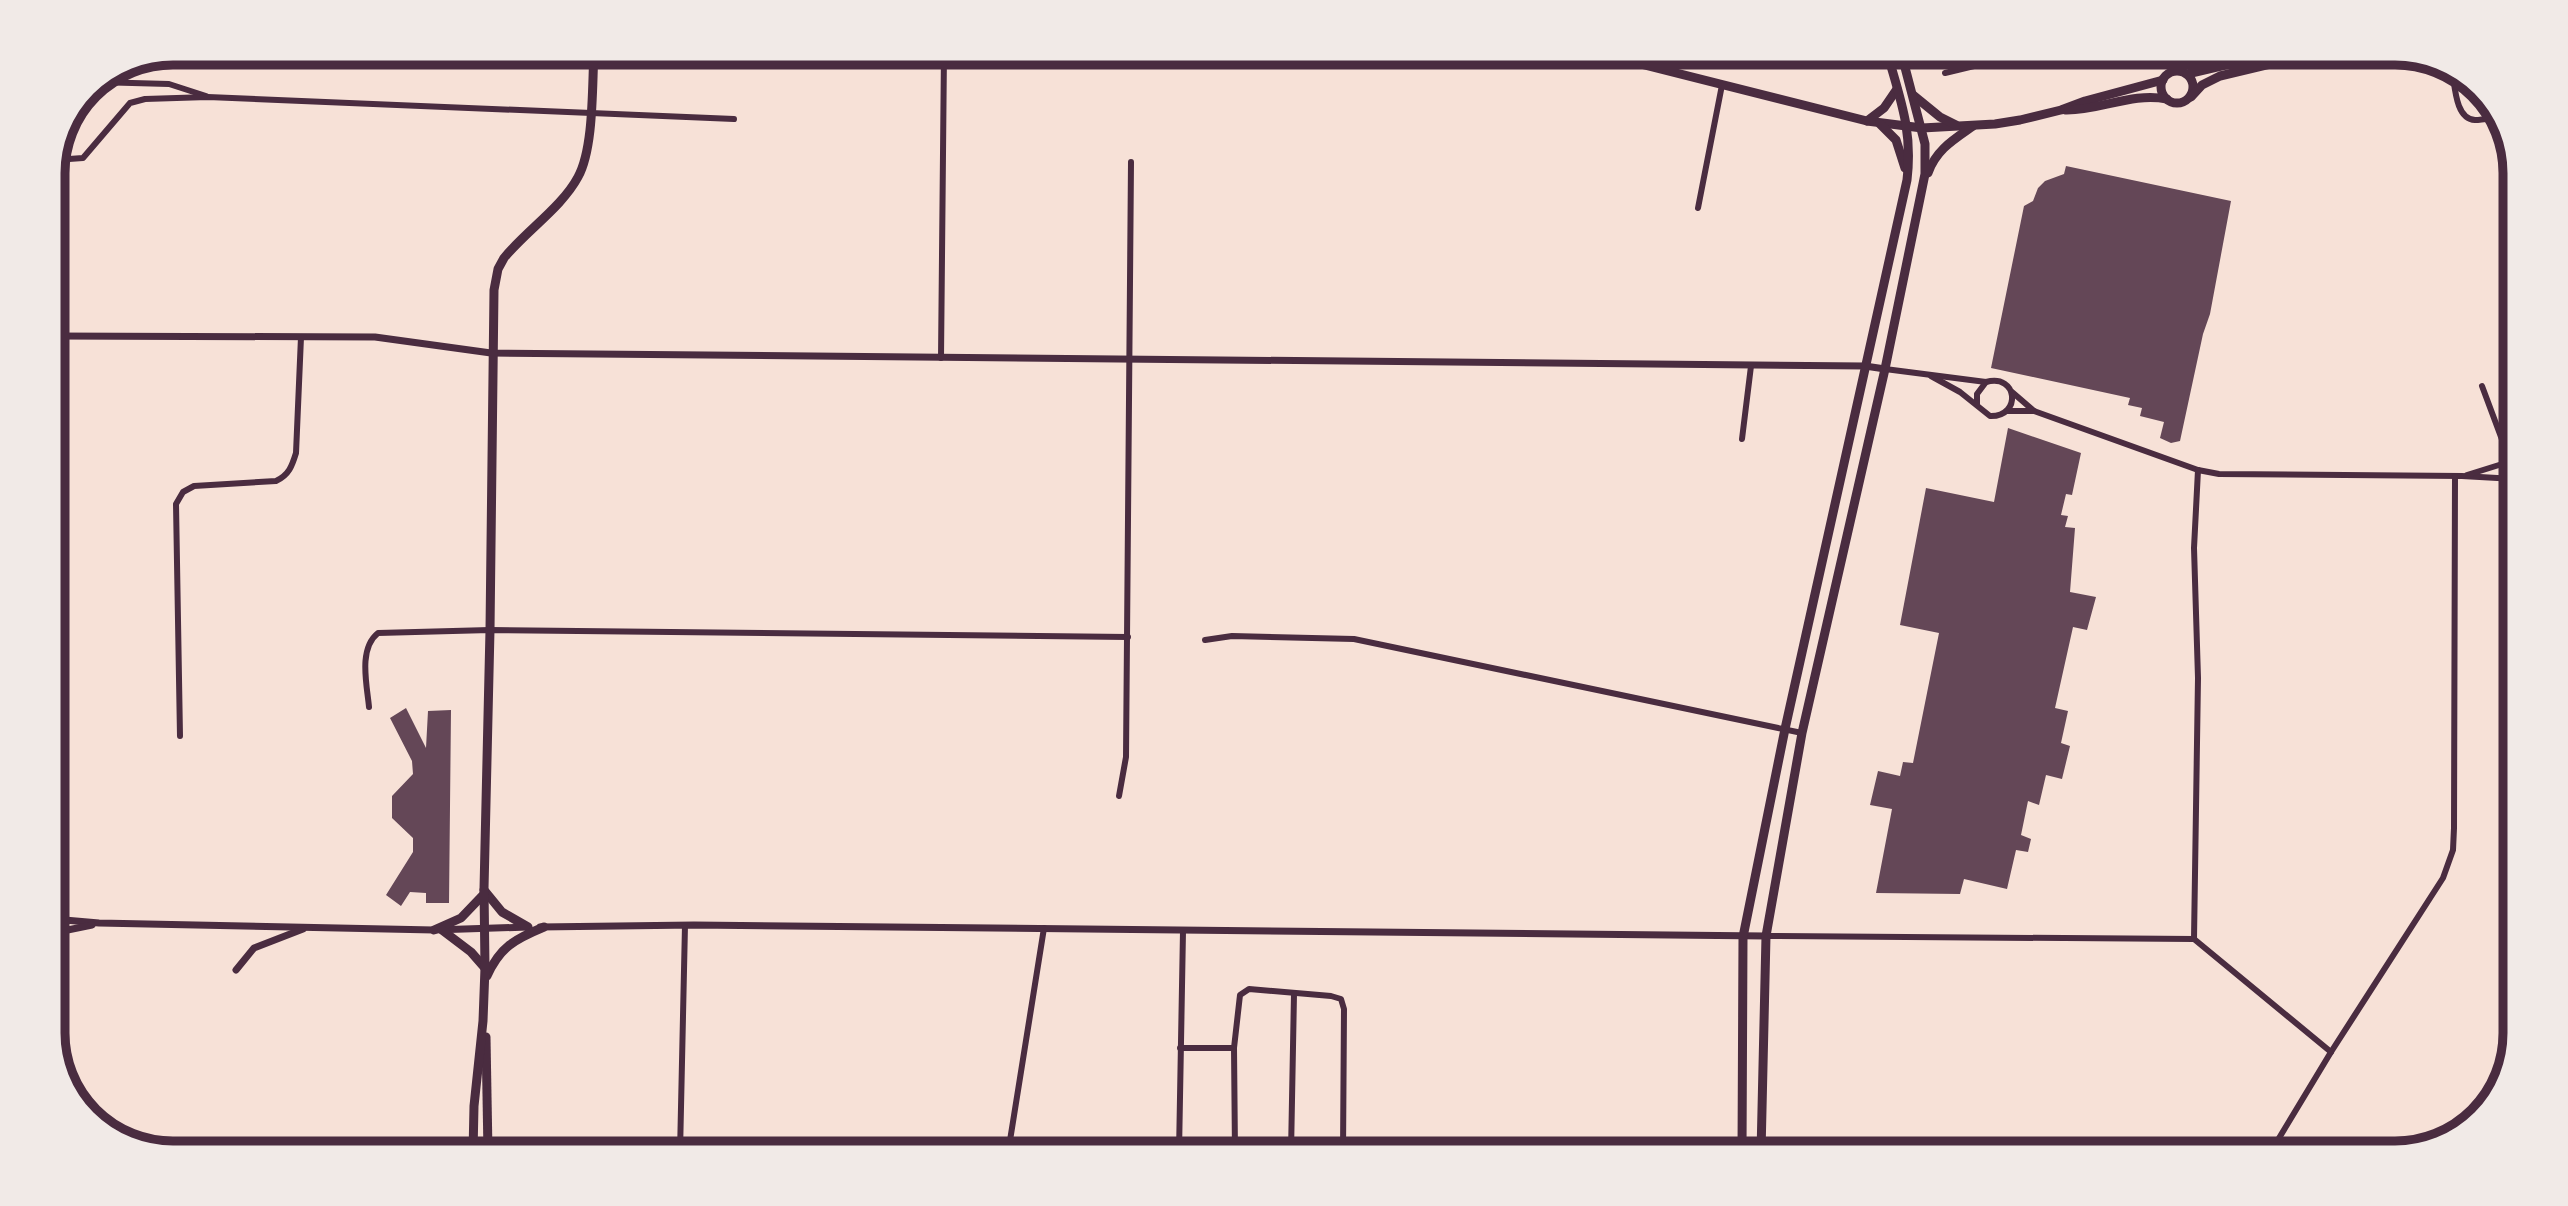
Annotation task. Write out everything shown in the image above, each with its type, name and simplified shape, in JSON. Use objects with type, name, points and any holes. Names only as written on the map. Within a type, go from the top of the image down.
[{"type":"main road","points":[[473,1141],[485,968],[491,354],[494,289],[498,269],[513,247],[578,178],[586,156],[593,65]]},
{"type":"main road","points":[[1643,65],[1867,121],[1922,128],[2020,120],[2163,80],[2174,71],[2187,74],[2225,65]]},
{"type":"main road","points":[[1742,1141],[1743,937],[1785,730],[1907,180],[1910,156],[1908,127],[1891,65]]},
{"type":"main road","points":[[1761,1141],[1766,936],[1802,733],[1885,369],[1920,198],[1925,144],[1904,65]]},
{"type":"main road","points":[[2061,110],[2087,109],[2144,96],[2176,103],[2185,101],[2202,85],[2220,76],[2266,65]]},
{"type":"main road","points":[[2187,74],[2193,82],[2191,97]]},
{"type":"main road","points":[[2163,80],[2161,90],[2166,99]]},
{"type":"main road","points":[[1867,121],[1884,108],[1897,89]]},
{"type":"main road","points":[[1912,94],[1940,117],[1959,127]]},
{"type":"main road","points":[[1878,123],[1892,134],[1899,144],[1907,180]]},
{"type":"main road","points":[[1920,198],[1936,155],[1942,147],[1974,125]]},
{"type":"main road","points":[[484,891],[502,912],[528,927]]},
{"type":"main road","points":[[484,891],[461,918],[438,930],[471,951],[485,968]]},
{"type":"main road","points":[[484,982],[496,956],[506,946],[544,927]]},
{"type":"main road","points":[[483,1021],[487,1062],[488,1141]]},
{"type":"street","points":[[941,358],[944,65]]},
{"type":"street","points":[[1673,73],[1675,65]]},
{"type":"street","points":[[1945,73],[1980,65]]},
{"type":"street","points":[[114,82],[169,84],[208,97]]},
{"type":"street","points":[[2456,84],[2460,109],[2464,116],[2472,120],[2488,118]]},
{"type":"street","points":[[1698,208],[1722,85]]},
{"type":"street","points":[[66,159],[83,158],[123,110],[136,100],[208,97],[734,119]]},
{"type":"street","points":[[1119,796],[1126,757],[1131,162]]},
{"type":"street","points":[[65,336],[401,339],[491,354],[1866,366],[1986,382],[2000,380],[2034,411]]},
{"type":"street","points":[[180,736],[176,504],[183,492],[194,486],[276,481],[284,478],[290,470],[296,453],[301,337]]},
{"type":"street","points":[[1742,439],[1751,366]]},
{"type":"street","points":[[1931,376],[1977,404]]},
{"type":"street","points":[[1986,382],[1976,394],[1977,404],[1990,416],[2007,411],[2034,411],[2198,470],[2220,474],[2503,478]]},
{"type":"street","points":[[2482,386],[2503,442]]},
{"type":"street","points":[[2007,411],[2012,402],[2012,392]]},
{"type":"street","points":[[2459,476],[2503,463]]},
{"type":"street","points":[[2194,939],[2198,678],[2194,548],[2198,470]]},
{"type":"street","points":[[2277,1141],[2435,891],[2453,850],[2459,476]]},
{"type":"street","points":[[369,707],[366,653],[370,642],[378,633],[490,630],[1128,637]]},
{"type":"street","points":[[1205,640],[1232,636],[1354,639],[1802,733]]},
{"type":"street","points":[[65,920],[438,930],[685,925],[1743,937],[2194,939],[2332,1052]]},
{"type":"street","points":[[65,930],[99,923]]},
{"type":"street","points":[[680,1141],[685,925]]},
{"type":"street","points":[[236,970],[254,948],[310,927]]},
{"type":"street","points":[[1010,1141],[1044,928]]},
{"type":"street","points":[[1180,1141],[1184,931]]},
{"type":"street","points":[[1235,1141],[1234,1048],[1237,1000],[1244,991],[1258,989],[1337,997],[1343,1004],[1343,1141]]},
{"type":"street","points":[[1291,1141],[1294,994]]},
{"type":"street","points":[[1180,1048],[1234,1048]]},
{"type":"building","points":[[2066,166],[2231,201],[2210,314],[2203,334],[2180,441],[2171,443],[2160,438],[2164,422],[2140,416],[2142,408],[2128,405],[2130,398],[1991,368],[2024,206],[2033,201],[2038,188],[2045,181],[2064,174]]},
{"type":"building","points":[[2008,428],[2081,453],[2072,495],[2066,494],[2061,515],[2068,516],[2065,527],[2075,528],[2070,592],[2096,597],[2087,630],[2073,627],[2055,708],[2068,711],[2061,743],[2070,746],[2062,779],[2046,775],[2039,805],[2028,801],[2021,835],[2031,839],[2028,852],[2016,850],[2007,889],[1964,879],[1960,894],[1876,893],[1892,809],[1870,805],[1878,771],[1900,776],[1903,762],[1913,763],[1939,633],[1900,625],[1926,488],[1994,502]]},
{"type":"building","points":[[406,708],[426,748],[428,711],[451,710],[449,903],[426,903],[426,893],[410,892],[401,906],[386,895],[413,852],[413,838],[392,818],[392,796],[413,774],[412,761],[390,718]]}]
